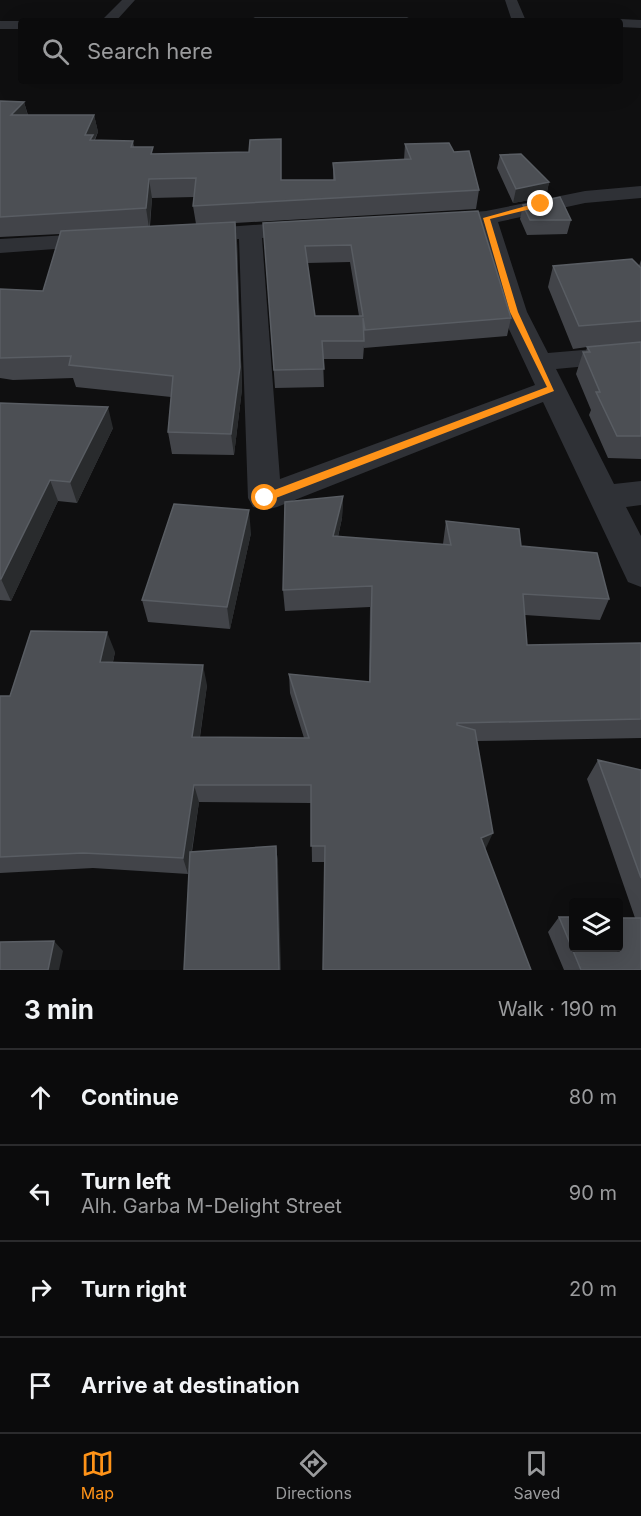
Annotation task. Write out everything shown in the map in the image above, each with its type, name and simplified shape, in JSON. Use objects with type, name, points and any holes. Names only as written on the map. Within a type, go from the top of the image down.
[{"type":"street","points":[[111,18],[129,0]]},
{"type":"street","points":[[511,0],[518,18]]},
{"type":"street","points":[[290,18],[325,15],[412,18]]},
{"type":"street","points":[[623,23],[641,24]]},
{"type":"street","points":[[0,25],[18,25]]},
{"type":"street","points":[[411,222],[486,218],[574,198],[641,192]]},
{"type":"street","points":[[486,218],[514,312],[641,572]]},
{"type":"street","points":[[167,236],[325,227]]},
{"type":"street","points":[[250,232],[265,498],[551,389]]},
{"type":"street","points":[[0,246],[119,239]]},
{"type":"street","points":[[538,362],[641,353]]},
{"type":"street","points":[[605,497],[641,493]]},
{"type":"building","points":[[0,101],[24,102],[11,115],[94,115],[85,135],[93,135],[90,140],[133,141],[131,147],[153,147],[151,154],[249,152],[250,140],[281,139],[281,180],[335,180],[333,163],[411,159],[405,144],[449,143],[454,152],[469,151],[479,190],[193,206],[196,178],[149,179],[146,208],[0,217]]},
{"type":"building","points":[[521,154],[549,182],[516,189],[500,155]]},
{"type":"building","points":[[560,197],[571,220],[530,220],[523,205]]},
{"type":"building","points":[[478,211],[511,318],[365,330],[363,318],[364,341],[322,341],[324,369],[274,370],[263,223]],"holes":[[[351,245],[363,316],[315,316],[305,246]]]},
{"type":"building","points":[[235,222],[240,367],[231,434],[168,432],[173,376],[69,365],[71,356],[0,358],[0,289],[43,291],[61,231]]},
{"type":"building","points":[[632,259],[641,268],[641,321],[579,326],[553,266]]},
{"type":"building","points":[[641,342],[641,436],[617,436],[596,392],[600,392],[583,352],[590,352],[587,347]]},
{"type":"building","points":[[0,403],[108,407],[70,482],[50,480],[1,579],[0,579]]},
{"type":"building","points":[[343,496],[333,536],[451,545],[446,521],[519,529],[521,546],[597,553],[609,599],[523,594],[527,645],[641,643],[641,719],[457,723],[457,725],[475,730],[493,833],[481,838],[531,970],[323,970],[325,846],[311,846],[311,785],[194,785],[183,858],[83,853],[0,857],[0,696],[10,696],[31,631],[107,632],[100,662],[203,665],[192,737],[309,738],[289,674],[370,682],[372,586],[283,590],[285,502]]},
{"type":"building","points":[[174,504],[249,510],[227,607],[142,600]]},
{"type":"building","points":[[598,760],[641,770],[641,878]]},
{"type":"building","points":[[276,846],[279,970],[184,970],[190,852]]},
{"type":"building","points":[[559,917],[569,917],[569,941]]},
{"type":"building","points":[[623,918],[641,918],[641,970],[581,970],[574,952],[623,952]]},
{"type":"building","points":[[54,941],[48,970],[0,970],[0,942]]},
{"type":"route","points":[[265,498],[551,389],[514,312],[486,218],[541,204]]}]
